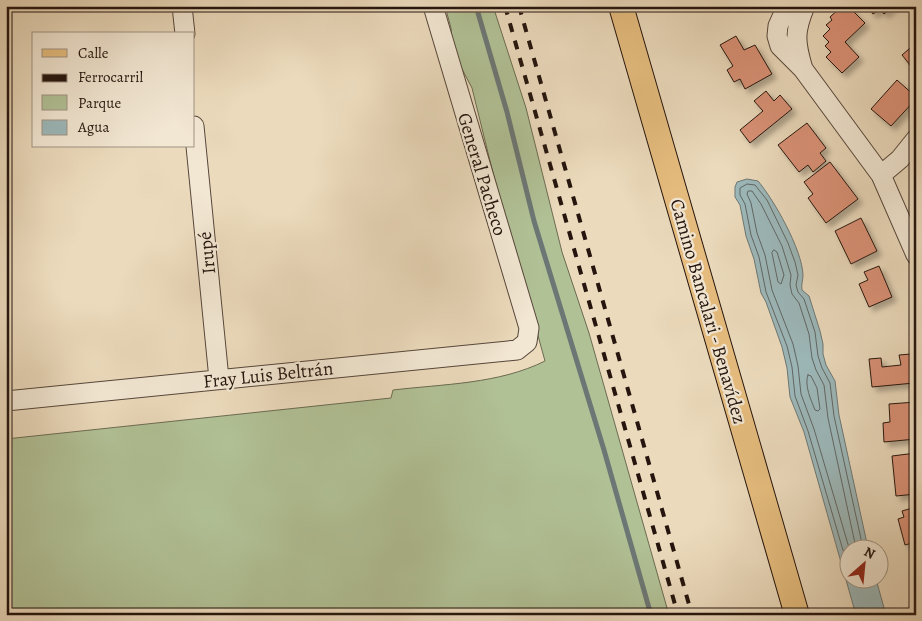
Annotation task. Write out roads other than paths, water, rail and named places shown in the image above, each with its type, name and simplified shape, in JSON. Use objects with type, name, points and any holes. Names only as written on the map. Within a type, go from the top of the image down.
[{"type":"main road","name":"Camino Bancalari - Benavídez","points":[[621,6],[796,615]]},
{"type":"street","points":[[182,6],[185,32]]},
{"type":"street","name":"General Pacheco","points":[[433,6],[528,328],[527,342]]},
{"type":"street","points":[[787,6],[778,26],[777,36],[780,46],[803,69],[881,175],[916,255]]},
{"type":"street","points":[[803,69],[797,49],[796,34],[805,6]]},
{"type":"street","name":"Irupé","points":[[195,136],[219,379]]},
{"type":"street","points":[[881,175],[900,159],[916,139]]},
{"type":"street","name":"Fray Luis Beltrán","points":[[6,400],[517,350],[527,342]]},
{"type":"water","points":[[747,179],[758,181],[779,212],[793,239],[803,275],[802,290],[809,296],[820,331],[826,365],[835,381],[839,415],[866,538],[840,538],[840,559],[804,432],[790,397],[787,368],[782,347],[761,293],[740,205],[735,197],[737,182]]},
{"type":"water","points":[[848,588],[878,588],[886,615],[856,615]]},
{"type":"waterway","points":[[476,6],[507,112],[534,221],[604,450],[651,615]]},
{"type":"railway","points":[[505,6],[678,615]]},
{"type":"railway","points":[[519,6],[692,615]]}]
